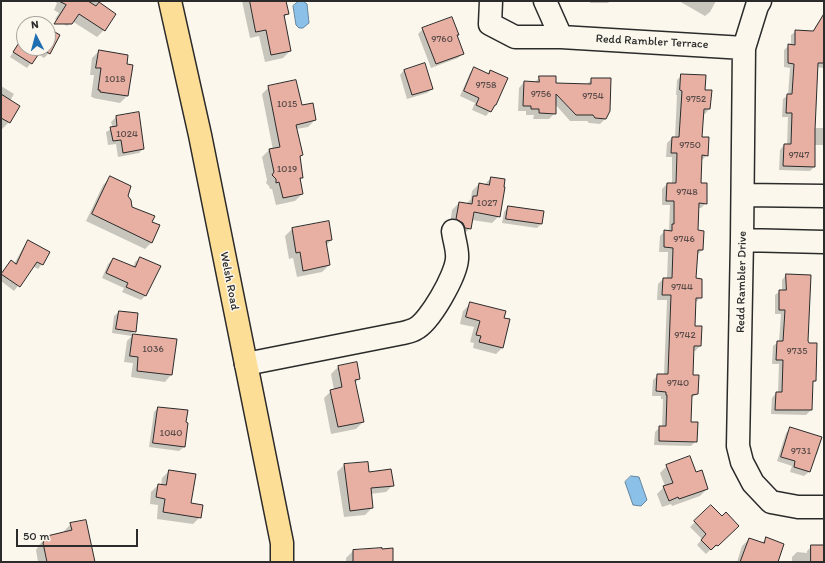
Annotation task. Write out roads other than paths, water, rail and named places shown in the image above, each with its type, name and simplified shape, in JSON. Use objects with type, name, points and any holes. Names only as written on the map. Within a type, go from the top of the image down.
[{"type":"main road","name":"Welsh Road","points":[[170,1],[200,135],[282,543],[282,562]]},
{"type":"street","name":"Redd Rambler Terrace","points":[[491,1],[490,24],[514,37],[561,37],[744,48]]},
{"type":"street","points":[[545,1],[561,37]]},
{"type":"street","name":"Redd Rambler Drive","points":[[760,1],[757,6],[744,48],[743,194],[738,446],[742,462],[753,483],[771,502],[798,507],[824,507]]},
{"type":"street","points":[[743,194],[824,196]]},
{"type":"street","points":[[246,364],[403,333],[415,329],[425,321],[440,299],[453,274],[457,258],[452,231]]},
{"type":"street","points":[[742,240],[824,242]]},
{"type":"water","points":[[299,1],[303,1],[307,4],[309,23],[303,28],[299,28],[296,25],[293,6]]},
{"type":"water","points":[[631,476],[639,477],[647,500],[641,506],[633,505],[625,482]]}]
